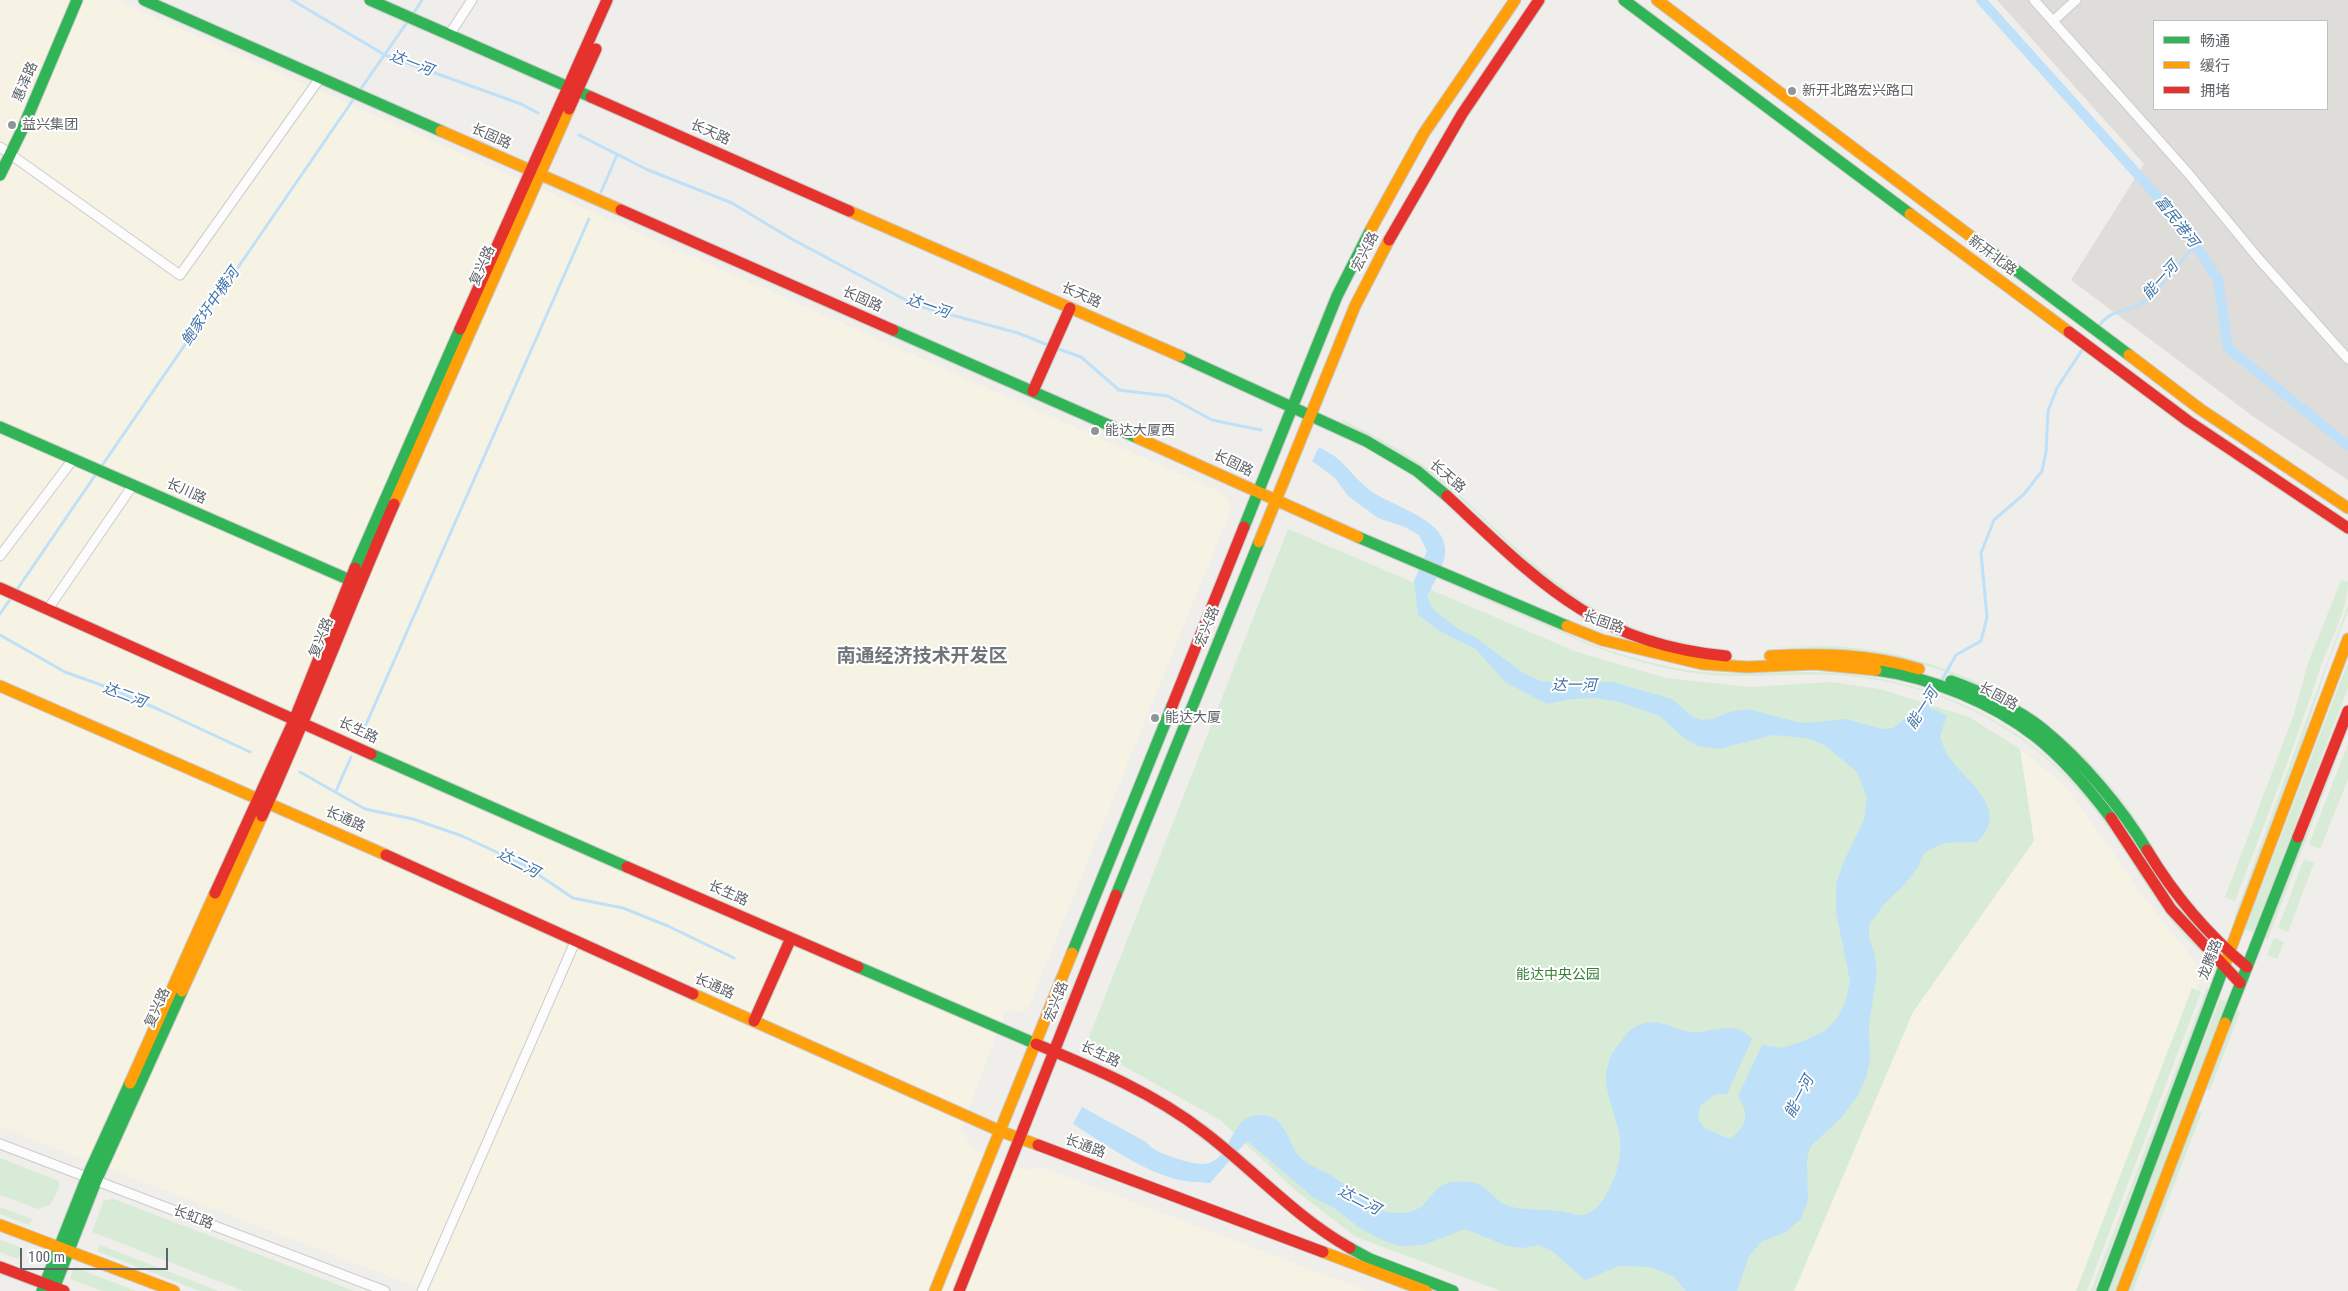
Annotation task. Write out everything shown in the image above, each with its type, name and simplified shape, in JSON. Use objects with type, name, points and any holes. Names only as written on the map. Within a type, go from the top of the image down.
[{"type":"street","name":"惠泽路","points":[[0,175],[77,0]]},
{"type":"street","name":"长固路","points":[[144,0],[1214,471],[1418,564],[1602,640],[1680,660],[1747,666],[1815,664],[1859,667],[1907,674],[1956,692],[2001,714],[2036,737],[2075,774],[2110,817],[2171,909],[2240,983]]},
{"type":"street","points":[[449,35],[472,0]]},
{"type":"street","name":"复兴路","points":[[572,89],[607,0]]},
{"type":"street","name":"复兴路","points":[[52,1289],[63,1249],[92,1179],[300,720],[355,582],[534,173],[572,89],[617,0]]},
{"type":"street","name":"宏兴路","points":[[935,1291],[1259,493],[1336,296],[1424,133],[1515,0]]},
{"type":"street","name":"宏兴路","points":[[959,1291],[1053,1050],[1275,500],[1313,414],[1355,306],[1403,214],[1462,114],[1539,0]]},
{"type":"street","name":"新开北路","points":[[1624,0],[2188,421],[2348,528]]},
{"type":"street","name":"新开北路","points":[[1658,0],[2200,409],[2348,508]]},
{"type":"street","points":[[2034,0],[2188,173],[2258,258],[2348,358]]},
{"type":"street","points":[[2053,21],[2076,0]]},
{"type":"street","name":"长天路","points":[[374,1],[1293,405],[1375,444],[1428,479],[1496,543],[1535,576],[1571,604],[1604,623],[1652,642],[1710,655],[1749,657]]},
{"type":"street","points":[[0,147],[180,275],[320,78]]},
{"type":"street","points":[[1033,392],[1070,308]]},
{"type":"street","name":"长川路","points":[[0,427],[355,582]]},
{"type":"street","points":[[0,556],[74,458]]},
{"type":"street","points":[[48,609],[133,485]]},
{"type":"street","name":"长生路","points":[[0,588],[300,720],[395,765],[939,1003],[1053,1050],[1134,1088],[1173,1109],[1223,1146],[1306,1219],[1343,1244],[1370,1259],[1454,1291]]},
{"type":"street","name":"龙腾路","points":[[2102,1291],[2348,639]]},
{"type":"street","name":"长固路","points":[[1749,657],[1805,654],[1867,656],[1906,665],[1978,691],[2042,728],[2085,770],[2130,822],[2166,882],[2230,953],[2247,967]]},
{"type":"street","name":"长通路","points":[[0,686],[351,839],[575,942],[1000,1131],[1426,1291]]},
{"type":"street","points":[[2122,1291],[2240,983],[2348,710]]},
{"type":"street","points":[[754,1021],[791,938]]},
{"type":"street","points":[[422,1291],[575,942]]},
{"type":"street","name":"长虹路","points":[[0,1144],[385,1291]]},
{"type":"street","points":[[0,1225],[174,1291]]},
{"type":"street","points":[[0,1266],[52,1289]]},
{"type":"shaded area","points":[[0,0],[116,0],[1214,489],[1227,498],[1231,509],[1030,1003],[1026,1010],[1017,1012],[1006,1010],[960,1131],[967,1138],[969,1147],[1024,1170],[1041,1167],[1367,1291],[428,1291],[0,1127]]},
{"type":"shaded area","points":[[1997,0],[2348,0],[2348,480],[2254,417],[2071,280],[2144,164]]},
{"type":"shaded area","points":[[2020,749],[2065,786],[2137,889],[2197,964],[2198,971],[2199,981],[2196,990],[2080,1291],[1794,1291],[1913,1012],[2034,841]]},
{"type":"green space","points":[[567,194],[1219,479],[1219,481]]},
{"type":"green space","points":[[1341,419],[1395,448],[1445,482],[1523,554],[1564,588],[1586,603],[1609,616],[1649,633],[1698,645],[1689,644],[1667,639],[1645,632],[1614,619],[1571,595],[1532,565],[1466,503],[1434,476],[1351,428]]},
{"type":"green space","points":[[1307,521],[1590,644],[1631,657],[1674,668],[1703,672],[1805,672],[1838,673],[1870,677],[1902,684],[1963,704],[1991,719],[2019,736],[2045,756],[2071,780],[2108,825],[2162,905],[2200,949],[2185,936],[2161,907],[2107,826],[2070,781],[2022,740],[1998,724],[1973,711],[1947,699],[1920,690],[1865,678],[1837,675],[1719,675],[1673,670],[1645,663],[1589,645]]},
{"type":"green space","name":"能达中央公园","points":[[1288,529],[1577,652],[1666,678],[1750,687],[1831,682],[1880,689],[1969,717],[2020,749],[2034,841],[1913,1012],[1794,1291],[1501,1291],[1356,1237],[1296,1191],[1220,1120],[1086,1045]]},
{"type":"green space","points":[[2341,580],[2348,582],[2342,615],[2324,658],[2235,901],[2225,897],[2293,717],[2308,663]]},
{"type":"green space","points":[[2348,605],[2348,611],[2329,660],[2300,749],[2237,919],[2234,918]]},
{"type":"green space","points":[[1822,646],[1866,649],[1909,658],[1951,671],[1990,689],[2028,711],[2063,737],[2095,767],[2123,801],[2131,812],[2179,891],[2142,831],[2111,787],[2070,746],[2007,700],[1972,683],[1936,669],[1899,658],[1860,651],[1820,648],[1750,648]]},
{"type":"green space","points":[[2348,662],[2348,688],[2254,933],[2245,929]]},
{"type":"green space","points":[[2348,730],[2268,939],[2265,938]]},
{"type":"green space","points":[[2348,744],[2348,779],[2320,849],[2309,844]]},
{"type":"green space","points":[[2304,859],[2314,863],[2288,932],[2278,928]]},
{"type":"green space","points":[[2274,938],[2284,942],[2277,959],[2267,955]]},
{"type":"green space","points":[[2192,988],[2201,992],[2087,1291],[2076,1291]]},
{"type":"green space","points":[[2207,988],[2210,989],[2094,1291],[2091,1291]]},
{"type":"green space","points":[[2220,999],[2229,1002],[2117,1291],[2106,1291]]},
{"type":"green space","points":[[2237,1011],[2240,1012],[2210,1090],[2206,1089]]},
{"type":"green space","points":[[2198,1111],[2202,1112],[2133,1291],[2128,1291]]},
{"type":"green space","points":[[0,1158],[59,1181],[59,1188],[50,1205],[38,1209],[0,1195]]},
{"type":"green space","points":[[114,1199],[354,1291],[244,1291],[92,1232],[104,1200]]},
{"type":"green space","points":[[0,1207],[32,1219],[29,1225],[0,1214]]},
{"type":"green space","points":[[0,1240],[22,1248],[18,1259],[0,1252]]},
{"type":"green space","points":[[100,1245],[219,1291],[200,1291],[97,1251]]},
{"type":"green space","points":[[74,1267],[136,1291],[102,1291],[70,1279]]},
{"type":"water","points":[[1319,447],[1336,457],[1371,491],[1426,520],[1435,528],[1442,537],[1445,553],[1442,566],[1427,597],[1433,609],[1460,630],[1475,637],[1522,672],[1540,681],[1562,683],[1613,682],[1672,699],[1691,716],[1701,720],[1713,719],[1729,712],[1748,709],[1797,722],[1807,723],[1846,719],[1882,729],[1893,728],[1920,707],[1925,706],[1947,715],[1940,736],[1942,743],[1947,754],[1982,796],[1988,807],[1990,818],[1987,830],[1977,842],[1943,843],[1924,853],[1918,867],[1903,886],[1884,904],[1869,925],[1869,938],[1875,955],[1877,973],[1869,1025],[1870,1060],[1866,1078],[1857,1097],[1841,1118],[1810,1147],[1807,1160],[1808,1200],[1801,1219],[1784,1233],[1762,1241],[1749,1256],[1737,1291],[1686,1291],[1673,1276],[1650,1267],[1619,1266],[1585,1280],[1552,1251],[1539,1245],[1523,1248],[1507,1246],[1465,1229],[1423,1245],[1399,1246],[1380,1239],[1360,1228],[1334,1208],[1314,1198],[1247,1141],[1210,1183],[1191,1182],[1159,1174],[1146,1168],[1073,1124],[1082,1107],[1146,1142],[1159,1152],[1188,1162],[1205,1164],[1217,1158],[1224,1151],[1239,1125],[1246,1118],[1256,1115],[1269,1116],[1279,1122],[1295,1151],[1310,1165],[1339,1180],[1372,1205],[1387,1212],[1404,1213],[1413,1211],[1424,1204],[1439,1188],[1448,1183],[1460,1181],[1479,1185],[1502,1203],[1512,1207],[1584,1215],[1595,1209],[1602,1202],[1613,1181],[1617,1168],[1620,1140],[1606,1075],[1613,1052],[1632,1029],[1638,1025],[1652,1022],[1690,1032],[1733,1028],[1746,1033],[1752,1039],[1727,1094],[1714,1095],[1700,1106],[1698,1119],[1704,1128],[1730,1139],[1740,1129],[1745,1119],[1744,1108],[1738,1096],[1762,1045],[1782,1048],[1804,1041],[1826,1030],[1838,1017],[1846,1000],[1850,981],[1836,912],[1836,884],[1844,861],[1864,820],[1867,797],[1857,772],[1826,746],[1807,738],[1773,735],[1719,749],[1698,746],[1684,738],[1660,716],[1620,702],[1595,698],[1571,699],[1547,704],[1505,682],[1476,649],[1441,632],[1418,615],[1414,581],[1427,551],[1419,535],[1405,527],[1378,518],[1348,496],[1335,478],[1312,461]]},
{"type":"waterway","name":"达一河","points":[[292,0],[385,55],[521,104],[538,113]]},
{"type":"waterway","name":"鲍家圩中横河","points":[[413,14],[422,0]]},
{"type":"waterway","name":"富民港河","points":[[1981,0],[2183,225],[2218,280],[2228,348],[2348,446]]},
{"type":"waterway","name":"鲍家圩中横河","points":[[360,90],[408,21]]},
{"type":"waterway","name":"鲍家圩中横河","points":[[101,467],[355,97]]},
{"type":"waterway","name":"达一河","points":[[579,135],[648,170],[732,203],[790,238],[915,305],[1018,333],[1048,345]]},
{"type":"waterway","points":[[601,192],[617,155]]},
{"type":"waterway","points":[[364,729],[589,219]]},
{"type":"waterway","name":"能一河","points":[[2098,327],[2108,317],[2144,302],[2156,291],[2195,244]]},
{"type":"waterway","name":"能一河","points":[[1940,683],[1956,655],[1981,641],[1987,617],[1981,553],[1994,520],[2024,494],[2042,471],[2046,452],[2048,411],[2057,388],[2084,347]]},
{"type":"waterway","name":"达一河","points":[[1056,348],[1081,357],[1119,390],[1168,396],[1212,420],[1261,430]]},
{"type":"waterway","name":"鲍家圩中横河","points":[[16,591],[96,474]]},
{"type":"waterway","name":"鲍家圩中横河","points":[[0,614],[11,598]]},
{"type":"waterway","name":"达二河","points":[[0,635],[65,672],[160,710],[250,752]]},
{"type":"waterway","name":"能一河","points":[[1926,709],[1937,689]]},
{"type":"waterway","points":[[336,791],[351,757]]},
{"type":"waterway","name":"达二河","points":[[300,772],[365,809],[413,819],[462,836],[524,865],[573,898],[623,908],[668,926],[734,958]]},
{"type":"traffic: fast","points":[[0,175],[22,130],[77,0]]},
{"type":"traffic: fast","points":[[144,0],[441,131]]},
{"type":"traffic: fast","points":[[370,0],[591,97]]},
{"type":"traffic: fast","points":[[1624,0],[1910,214]]},
{"type":"traffic: fast","points":[[1244,527],[1337,296],[1371,229]]},
{"type":"traffic: fast","points":[[1973,238],[2129,355]]},
{"type":"traffic: fast","points":[[355,568],[460,329]]},
{"type":"traffic: fast","points":[[893,330],[1138,438]]},
{"type":"traffic: fast","points":[[1180,356],[1366,441],[1417,471],[1447,496]]},
{"type":"traffic: fast","points":[[0,427],[359,584]]},
{"type":"traffic: fast","points":[[1358,537],[1567,626]]},
{"type":"traffic: fast","points":[[1116,895],[1259,542]]},
{"type":"traffic: fast","points":[[1876,670],[1897,673],[1939,685],[2000,713],[2047,746],[2067,765],[2111,818]]},
{"type":"traffic: fast","points":[[1951,681],[1999,702],[2043,729],[2072,755],[2100,785],[2125,817],[2147,850]]},
{"type":"traffic: fast","points":[[1072,953],[1172,706]]},
{"type":"traffic: fast","points":[[371,754],[627,867]]},
{"type":"traffic: fast","points":[[2225,1023],[2298,837]]},
{"type":"traffic: fast","points":[[2102,1291],[2226,961]]},
{"type":"traffic: fast","points":[[858,967],[1036,1044]]},
{"type":"traffic: fast","points":[[53,1291],[96,1181],[182,991]]},
{"type":"traffic: fast","points":[[42,1291],[87,1177],[130,1083]]},
{"type":"traffic: fast","points":[[1350,1248],[1370,1259],[1453,1291]]},
{"type":"traffic: slow","points":[[1371,229],[1424,133],[1515,0]]},
{"type":"traffic: slow","points":[[1657,0],[1973,238]]},
{"type":"traffic: slow","points":[[394,504],[569,109]]},
{"type":"traffic: slow","points":[[441,131],[621,210]]},
{"type":"traffic: slow","points":[[849,211],[1180,356]]},
{"type":"traffic: slow","points":[[1910,214],[2069,332]]},
{"type":"traffic: slow","points":[[1259,542],[1355,306],[1389,240]]},
{"type":"traffic: slow","points":[[2129,355],[2200,409],[2348,508]]},
{"type":"traffic: slow","points":[[1138,438],[1358,537]]},
{"type":"traffic: slow","points":[[1567,626],[1602,640],[1702,664],[1747,667],[1815,664],[1876,670]]},
{"type":"traffic: slow","points":[[2226,961],[2348,639]]},
{"type":"traffic: slow","points":[[1770,656],[1845,656],[1882,660],[1919,669]]},
{"type":"traffic: slow","points":[[0,686],[386,855]]},
{"type":"traffic: slow","points":[[182,991],[262,816]]},
{"type":"traffic: slow","points":[[130,1083],[215,893]]},
{"type":"traffic: slow","points":[[935,1291],[1072,953]]},
{"type":"traffic: slow","points":[[693,994],[1000,1131],[1038,1145]]},
{"type":"traffic: slow","points":[[2122,1291],[2225,1023]]},
{"type":"traffic: slow","points":[[0,1225],[174,1291]]},
{"type":"traffic: slow","points":[[1323,1252],[1426,1291]]},
{"type":"traffic: jam","points":[[460,329],[607,0]]},
{"type":"traffic: jam","points":[[1389,240],[1462,114],[1539,0]]},
{"type":"traffic: jam","points":[[569,109],[596,49]]},
{"type":"traffic: jam","points":[[591,97],[849,211]]},
{"type":"traffic: jam","points":[[621,210],[893,330]]},
{"type":"traffic: jam","points":[[1033,391],[1070,308]]},
{"type":"traffic: jam","points":[[2069,332],[2188,421],[2348,528]]},
{"type":"traffic: jam","points":[[1447,496],[1510,555],[1540,580],[1571,603],[1604,622],[1640,638],[1680,649],[1726,656]]},
{"type":"traffic: jam","points":[[262,816],[394,504]]},
{"type":"traffic: jam","points":[[1172,706],[1244,527]]},
{"type":"traffic: jam","points":[[215,893],[295,718],[355,568]]},
{"type":"traffic: jam","points":[[0,588],[371,754]]},
{"type":"traffic: jam","points":[[2298,837],[2348,711]]},
{"type":"traffic: jam","points":[[2111,818],[2171,909],[2240,983]]},
{"type":"traffic: jam","points":[[2147,850],[2168,882],[2192,913],[2247,967]]},
{"type":"traffic: jam","points":[[386,855],[693,994]]},
{"type":"traffic: jam","points":[[627,867],[858,967]]},
{"type":"traffic: jam","points":[[959,1291],[1116,895]]},
{"type":"traffic: jam","points":[[754,1021],[791,938]]},
{"type":"traffic: jam","points":[[1036,1044],[1123,1082],[1165,1105],[1204,1132],[1311,1222],[1350,1248]]},
{"type":"traffic: jam","points":[[1038,1145],[1323,1252]]},
{"type":"traffic: jam","points":[[0,1267],[64,1291]]},
{"type":"place","name":"新开北路宏兴路口","points":[[1792,91]]},
{"type":"place","name":"益兴集团","points":[[12,125]]},
{"type":"place","name":"能达大厦西","points":[[1095,431]]},
{"type":"place","name":"能达大厦","points":[[1155,718]]},
{"type":"district","name":"南通经济技术开发区","points":[[922,657]]}]
